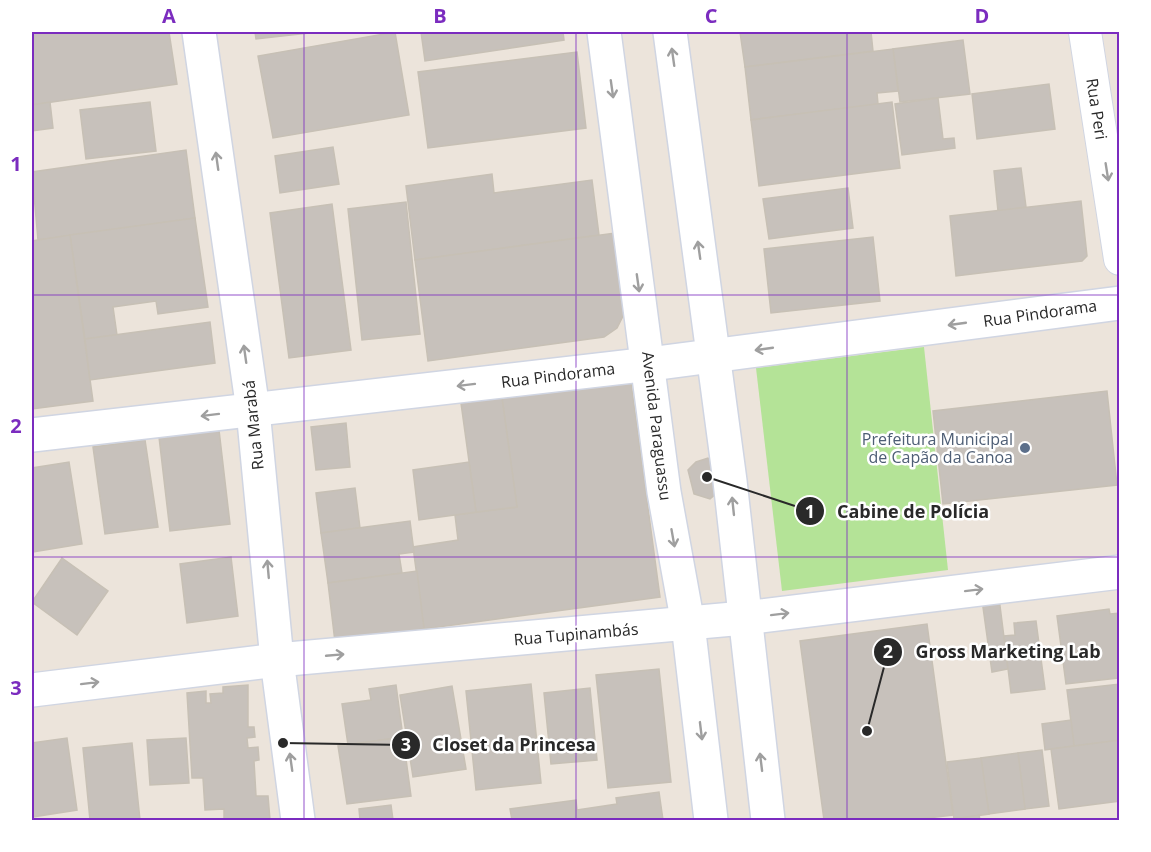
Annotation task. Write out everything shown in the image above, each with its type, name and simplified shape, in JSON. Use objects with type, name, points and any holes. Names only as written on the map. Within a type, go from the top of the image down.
[{"type":"street","name":"Rua Marabá","points":[[199,32],[253,410],[277,660],[298,820]]},
{"type":"street","name":"Avenida Paraguassu","points":[[604,32],[650,364],[664,492],[688,624],[711,820]]},
{"type":"street","points":[[670,32],[730,482],[768,820]]},
{"type":"street","name":"Rua Peri","points":[[1085,32],[1119,259]]},
{"type":"street","name":"Rua Pindorama","points":[[32,435],[650,364],[1119,303]]},
{"type":"street","name":"Rua Tupinambás","points":[[32,690],[277,660],[744,618],[1119,572]]},
{"type":"green space","points":[[924,347],[948,570],[782,591],[756,368]]},
{"type":"building","points":[[169,32],[177,84],[32,105],[32,33]]},
{"type":"building","points":[[255,32],[318,32],[256,39]]},
{"type":"building","points":[[395,32],[409,115],[273,138],[258,56]]},
{"type":"building","points":[[421,32],[563,32],[564,40],[425,61]]},
{"type":"building","points":[[740,32],[871,32],[873,51],[745,67]]},
{"type":"building","points":[[963,40],[970,94],[900,102],[893,49]]},
{"type":"building","points":[[893,49],[898,91],[877,93],[878,104],[751,120],[745,67]]},
{"type":"building","points":[[577,52],[586,128],[428,148],[418,72]]},
{"type":"building","points":[[1049,84],[1055,129],[977,139],[972,94]]},
{"type":"building","points":[[938,98],[943,139],[954,138],[955,148],[902,155],[895,104]]},
{"type":"building","points":[[50,102],[53,128],[32,131],[32,105]]},
{"type":"building","points":[[150,102],[156,151],[86,159],[80,110]]},
{"type":"building","points":[[892,102],[900,168],[759,186],[751,120]]},
{"type":"building","points":[[333,147],[339,184],[280,193],[275,156]]},
{"type":"building","points":[[186,150],[195,218],[38,240],[32,172]]},
{"type":"building","points":[[1021,168],[1026,207],[998,211],[994,171]]},
{"type":"building","points":[[492,174],[494,193],[592,180],[599,235],[415,260],[406,186]]},
{"type":"building","points":[[848,188],[853,228],[769,239],[763,199]]},
{"type":"building","points":[[1081,201],[1087,256],[1082,261],[956,276],[950,216]]},
{"type":"building","points":[[406,202],[420,334],[362,340],[348,209]]},
{"type":"building","points":[[332,204],[351,350],[289,358],[270,213]]},
{"type":"building","points":[[195,218],[208,307],[158,314],[156,301],[113,307],[117,335],[85,339],[70,235]]},
{"type":"building","points":[[615,233],[625,312],[617,328],[604,337],[428,361],[415,260]]},
{"type":"building","points":[[70,235],[93,401],[32,409],[32,241]]},
{"type":"building","points":[[873,237],[880,301],[771,313],[764,249]]},
{"type":"building","points":[[210,322],[215,363],[90,380],[85,339]]},
{"type":"building","points":[[630,375],[660,597],[424,629],[413,547],[458,540],[455,515],[517,507],[502,398]]},
{"type":"building","points":[[501,391],[517,507],[476,512],[460,396]]},
{"type":"building","name":"Prefeitura Municipal de Capão da Canoa","points":[[1107,391],[1117,485],[943,504],[933,411]]},
{"type":"building","points":[[346,423],[350,467],[316,470],[311,427]]},
{"type":"building","points":[[219,430],[230,524],[170,531],[159,437]]},
{"type":"building","points":[[145,440],[158,527],[105,534],[93,447]]},
{"type":"building","points":[[708,458],[724,469],[726,485],[710,499],[694,494],[688,470],[696,462]]},
{"type":"building","points":[[69,462],[82,544],[32,552],[32,468]]},
{"type":"building","points":[[469,462],[476,512],[419,520],[413,470]]},
{"type":"building","points":[[355,488],[360,528],[321,533],[316,493]]},
{"type":"building","points":[[410,521],[414,552],[399,554],[402,573],[328,583],[321,533]]},
{"type":"building","points":[[231,557],[238,616],[187,623],[180,564]]},
{"type":"building","points":[[62,558],[108,591],[77,635],[32,602]]},
{"type":"building","points":[[417,571],[424,629],[335,642],[328,583]]},
{"type":"building","points":[[999,598],[1008,669],[992,672],[982,600]]},
{"type":"building","points":[[1109,609],[1110,614],[1120,613],[1118,678],[1066,684],[1057,616]]},
{"type":"building","points":[[1036,621],[1045,689],[1011,693],[1004,636],[1015,635],[1014,623]]},
{"type":"building","points":[[927,624],[953,815],[911,820],[824,820],[800,641]]},
{"type":"building","points":[[659,669],[671,782],[608,788],[596,675]]},
{"type":"building","points":[[531,684],[541,783],[476,790],[466,691]]},
{"type":"building","points":[[1120,684],[1120,740],[1074,746],[1067,690]]},
{"type":"building","points":[[248,685],[248,727],[254,727],[255,737],[247,738],[248,748],[258,747],[259,760],[254,761],[256,796],[268,796],[270,820],[224,820],[224,809],[205,810],[203,778],[192,778],[187,693],[206,691],[206,703],[211,703],[210,694],[223,693],[223,687]]},
{"type":"building","points":[[396,685],[403,737],[348,745],[342,704],[371,700],[369,689]]},
{"type":"building","points":[[452,686],[466,769],[413,777],[400,695]]},
{"type":"building","points":[[590,688],[597,760],[551,764],[544,693]]},
{"type":"building","points":[[1071,720],[1074,746],[1045,750],[1042,724]]},
{"type":"building","points":[[403,737],[411,796],[347,804],[338,746]]},
{"type":"building","points":[[67,738],[77,810],[32,817],[32,743]]},
{"type":"building","points":[[186,738],[189,783],[150,785],[147,740]]},
{"type":"building","points":[[1120,740],[1120,801],[1059,809],[1051,749]]},
{"type":"building","points":[[132,743],[140,820],[90,820],[83,748]]},
{"type":"building","points":[[1042,750],[1049,806],[1025,809],[1018,753]]},
{"type":"building","points":[[1018,753],[1025,809],[989,814],[981,758]]},
{"type":"building","points":[[981,758],[989,814],[954,819],[947,762]]},
{"type":"building","points":[[659,792],[663,820],[512,820],[510,809],[576,800],[577,810],[617,804],[616,798]]},
{"type":"building","points":[[391,805],[393,820],[360,820],[359,809]]},
{"type":"building","points":[[979,815],[980,820],[940,820],[954,819]]},
{"type":"place","name":"Prefeitura Municipal de Capão da Canoa","points":[[1025,448]]},
{"type":"place","name":"Cabine de Polícia","points":[[707,477]]},
{"type":"place","name":"Gross Marketing Lab","points":[[867,731]]},
{"type":"place","name":"Closet da Princesa","points":[[283,743]]}]
